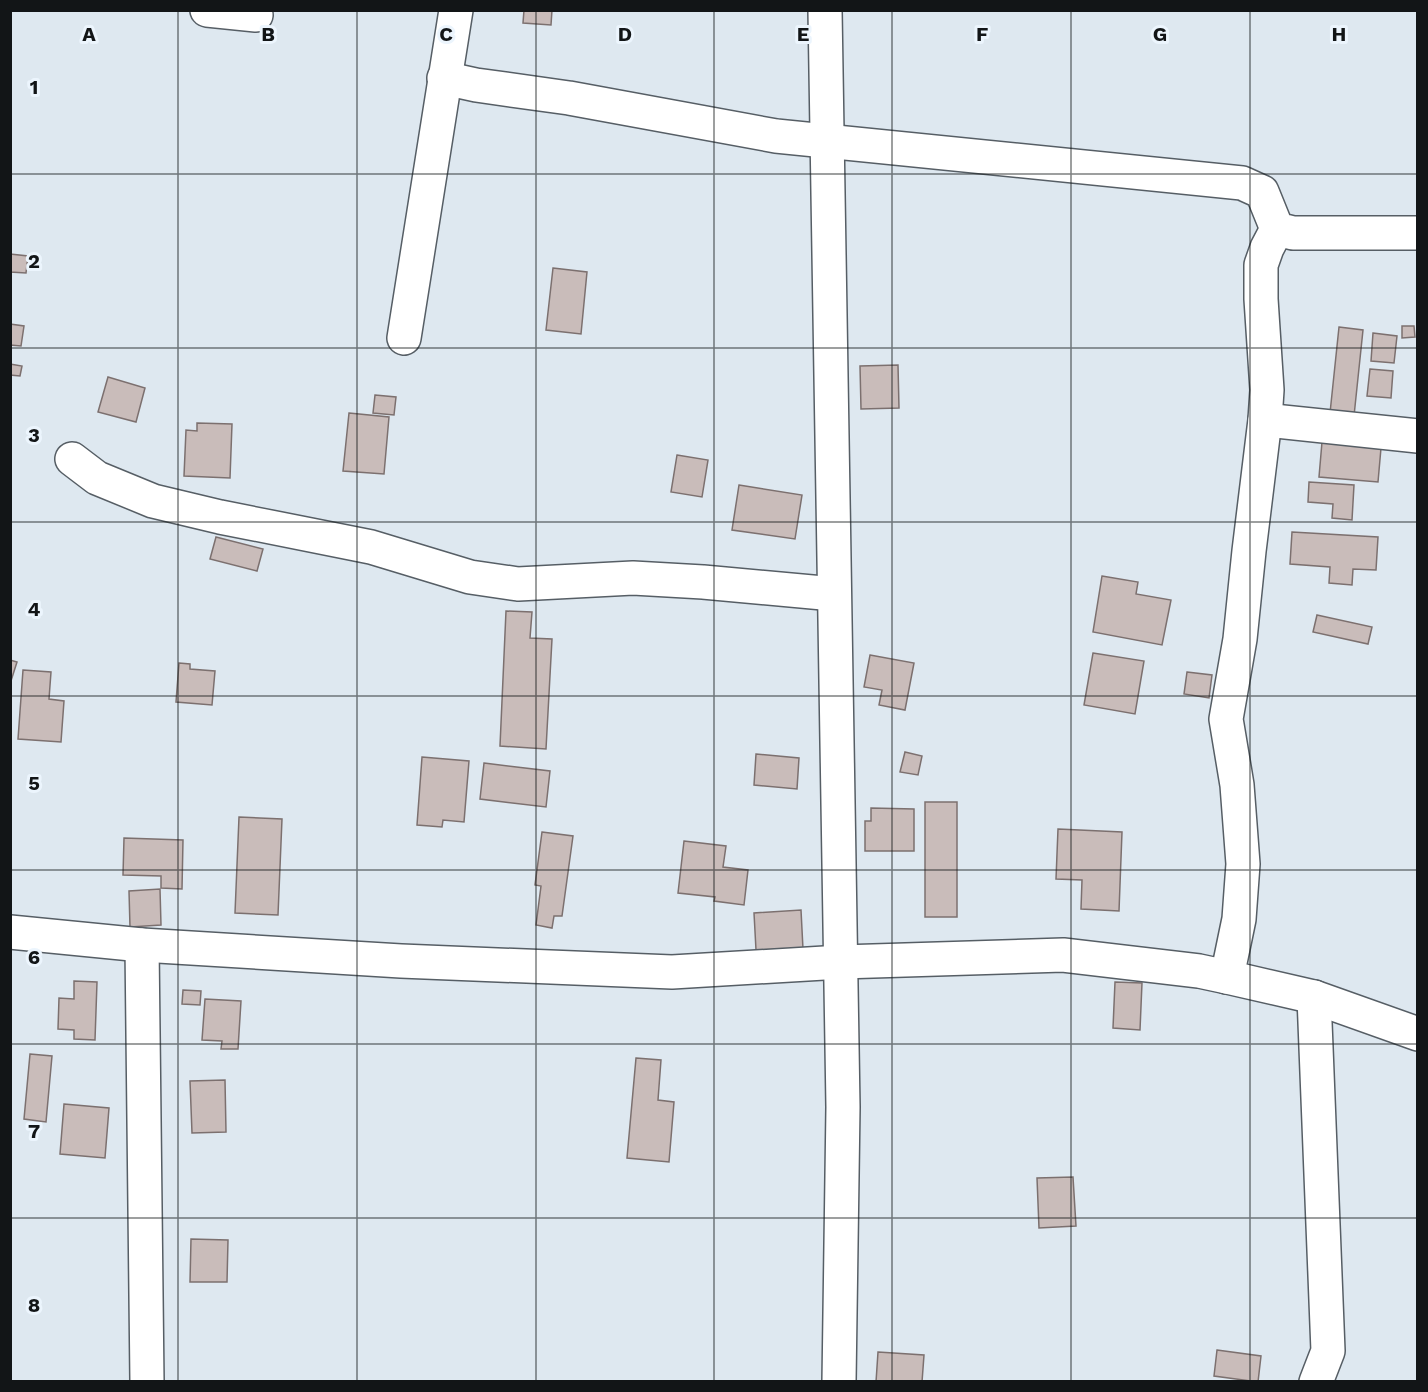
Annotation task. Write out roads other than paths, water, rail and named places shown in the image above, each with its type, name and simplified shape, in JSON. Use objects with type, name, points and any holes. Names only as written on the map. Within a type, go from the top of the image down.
[{"type":"street","points":[[207,10],[256,15]]},
{"type":"street","points":[[404,338],[456,10]]},
{"type":"street","points":[[825,10],[843,1107],[838,1382]]},
{"type":"street","points":[[444,78],[827,143],[1242,183],[1262,192],[1278,229]]},
{"type":"street","points":[[1278,229],[1293,233],[1418,233]]},
{"type":"street","points":[[1227,977],[1239,919],[1244,864],[1237,785],[1226,719],[1240,639],[1265,420],[1267,390],[1261,265],[1267,248],[1278,229]]},
{"type":"street","points":[[1265,420],[1418,436]]},
{"type":"street","points":[[72,459],[97,478],[153,501],[220,517],[371,547],[470,577],[518,584],[633,578],[834,594]]},
{"type":"street","points":[[10,932],[142,945],[401,961],[672,972],[841,962],[1063,955],[1199,971],[1227,977],[1314,997],[1418,1034]]},
{"type":"street","points":[[142,945],[147,1382]]},
{"type":"street","points":[[1314,997],[1328,1351],[1316,1382]]}]
